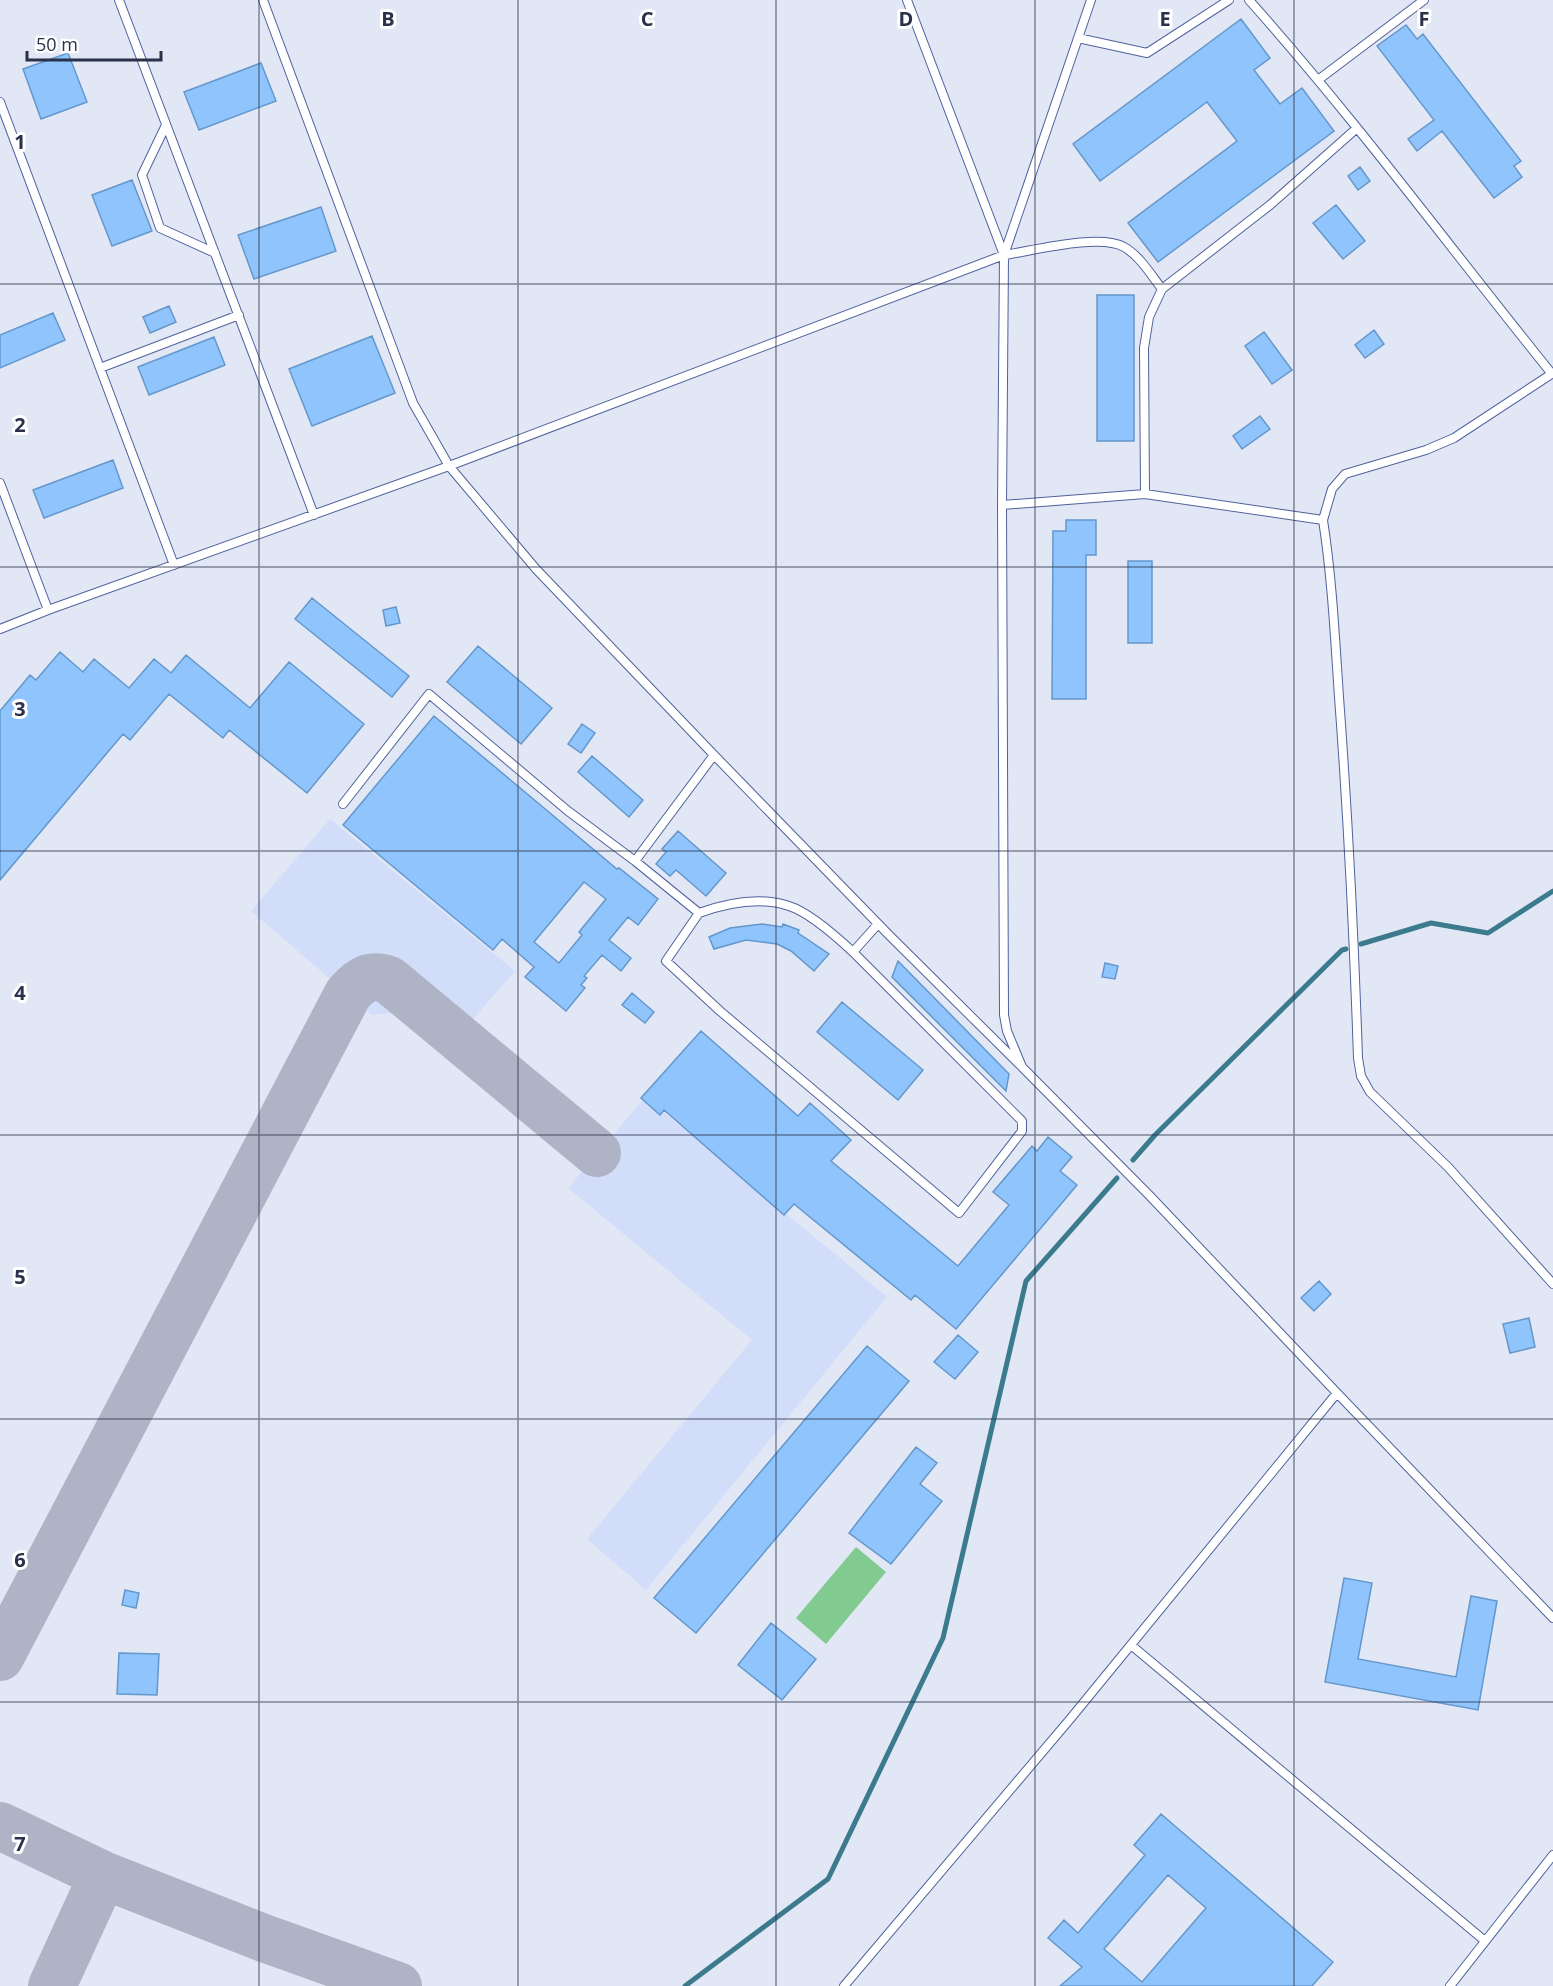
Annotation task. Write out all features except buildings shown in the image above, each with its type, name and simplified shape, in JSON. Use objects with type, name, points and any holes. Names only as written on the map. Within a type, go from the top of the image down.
[{"type":"lane","points":[[119,0],[314,514]]},
{"type":"lane","points":[[263,0],[413,403],[449,466],[536,569],[714,755],[878,924],[1149,1195],[1553,1618]]},
{"type":"lane","points":[[907,0],[1004,255]]},
{"type":"lane","points":[[1022,1067],[1007,1031],[1004,1015],[1002,505],[1004,255],[1090,0]]},
{"type":"lane","points":[[1078,38],[1147,53],[1229,0]]},
{"type":"lane","points":[[1249,0],[1357,128],[1552,374],[1454,438],[1426,450],[1345,474],[1332,489],[1323,520],[1329,554],[1339,694],[1358,1058],[1361,1076],[1370,1092],[1448,1167],[1553,1284]]},
{"type":"lane","points":[[1318,80],[1424,0]]},
{"type":"lane","points":[[0,102],[174,565]]},
{"type":"lane","points":[[166,125],[142,175],[160,228],[215,253]]},
{"type":"lane","points":[[1145,494],[1144,348],[1149,317],[1162,289],[1270,205],[1357,128]]},
{"type":"lane","points":[[0,629],[449,466],[1004,255],[1089,241],[1115,243],[1134,254],[1162,289]]},
{"type":"lane","points":[[100,368],[239,315]]},
{"type":"lane","points":[[0,483],[48,610]]},
{"type":"lane","points":[[1002,505],[1145,494],[1323,520]]},
{"type":"lane","points":[[344,804],[429,694],[568,812],[635,861],[699,913]]},
{"type":"lane","points":[[635,861],[714,755]]},
{"type":"lane","points":[[762,901],[790,906],[829,930],[1022,1120],[1022,1131],[959,1213],[729,1019],[666,961],[699,913],[727,903],[762,901]]},
{"type":"lane","points":[[853,952],[878,924]]},
{"type":"lane","points":[[844,1986],[1131,1645],[1337,1393]]},
{"type":"lane","points":[[1131,1645],[1485,1941]]},
{"type":"lane","points":[[1450,1986],[1553,1855]]},
{"type":"shaded area","points":[[330,819],[515,971],[473,1019],[447,999],[423,1027],[408,1016],[387,1013],[372,1015],[251,911]]},
{"type":"shaded area","points":[[645,1097],[887,1297],[646,1590],[587,1539],[752,1340],[568,1188]]},
{"type":"green space","points":[[856,1547],[886,1572],[826,1644],[796,1618]]},
{"type":"waterway","points":[[1361,944],[1431,923],[1488,933],[1553,891]]},
{"type":"waterway","points":[[1133,1160],[1155,1135],[1342,950],[1346,949]]},
{"type":"waterway","points":[[685,1986],[828,1879],[943,1638],[1026,1281],[1117,1178]]},
{"type":"taxiway","points":[[0,1657],[348,994],[357,985],[366,979],[376,977],[389,980],[597,1153]]},
{"type":"taxiway","points":[[0,1826],[103,1875],[261,1937],[398,1986]]},
{"type":"taxiway","points":[[52,1986],[103,1875]]}]
